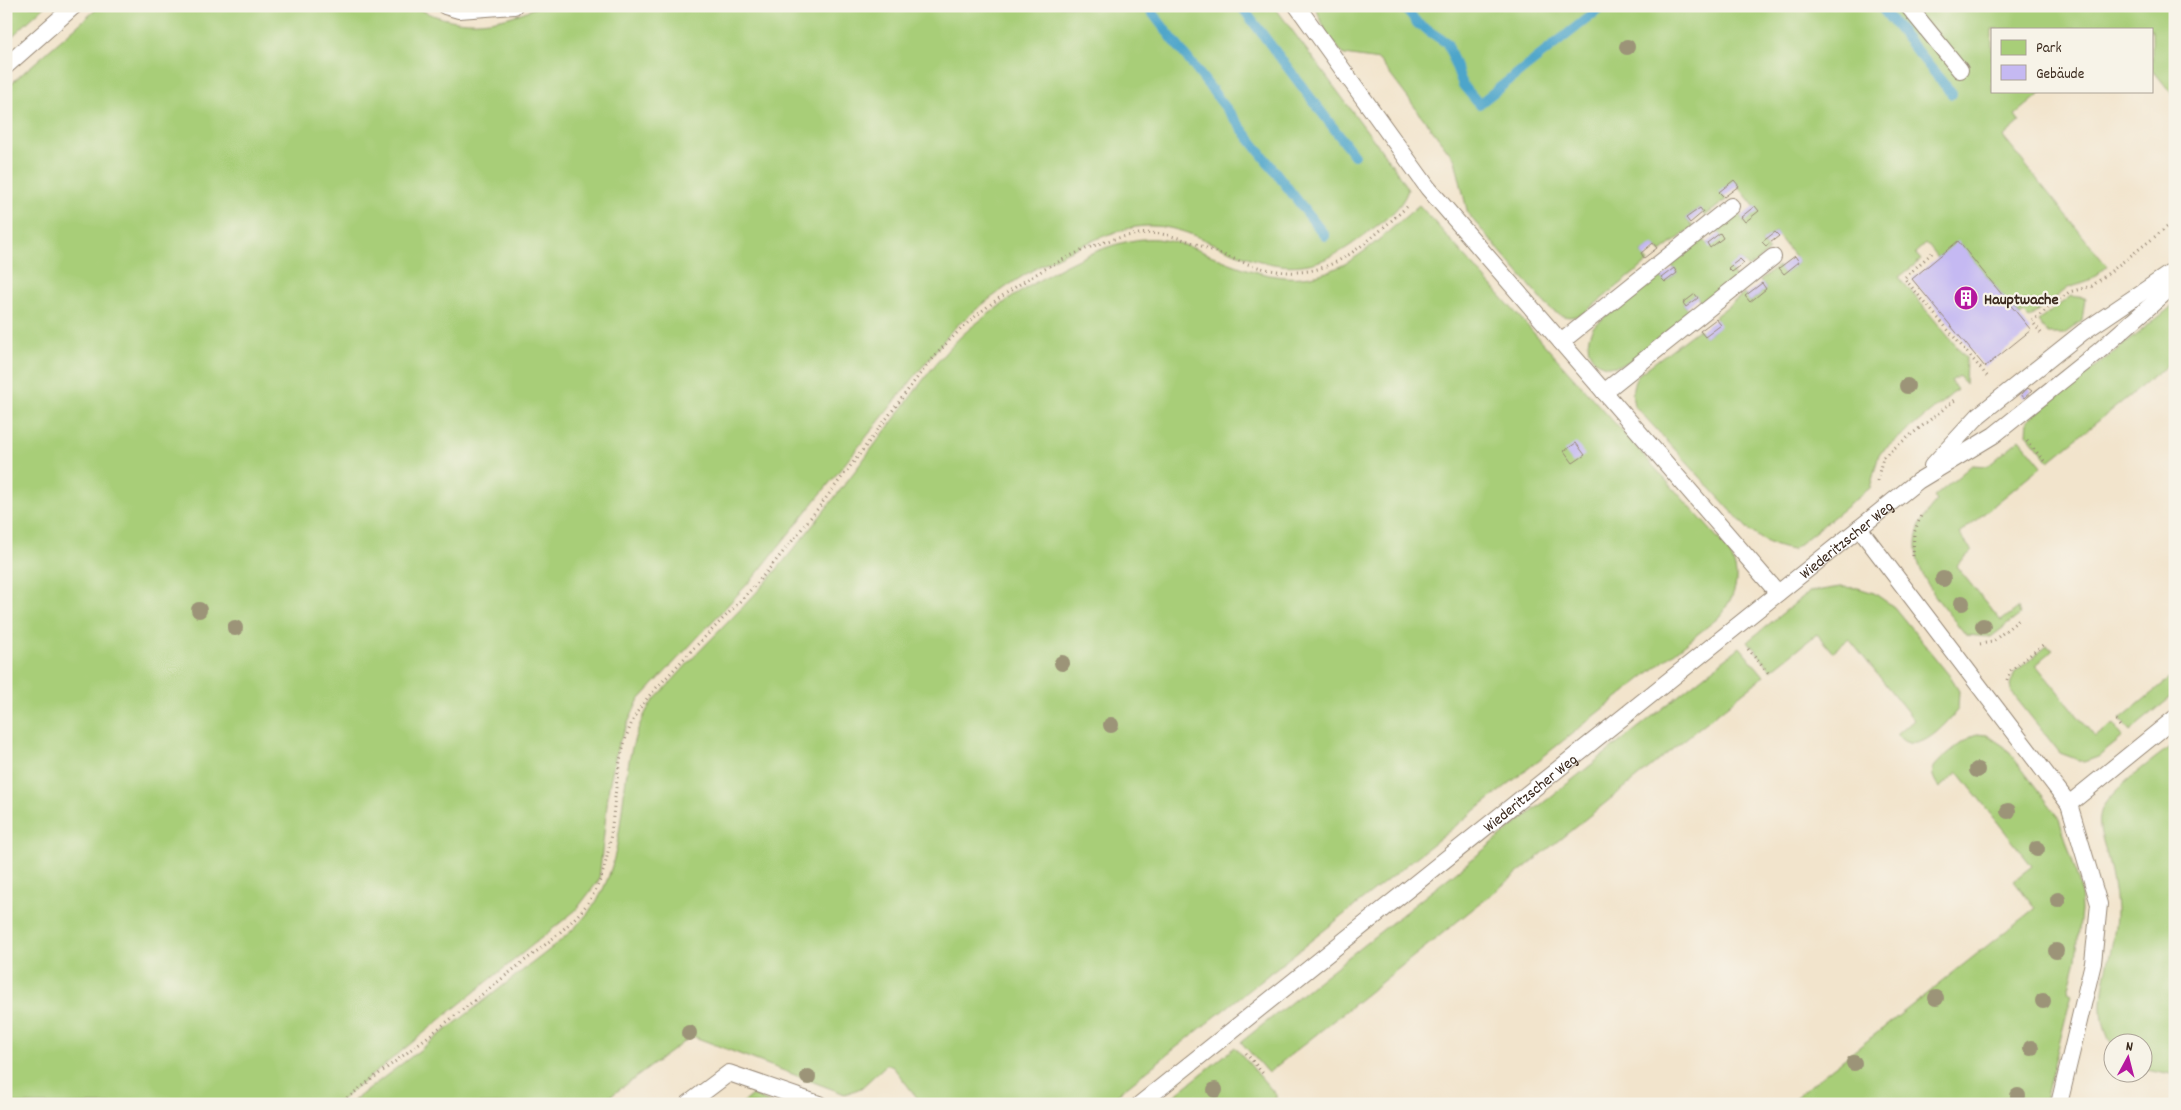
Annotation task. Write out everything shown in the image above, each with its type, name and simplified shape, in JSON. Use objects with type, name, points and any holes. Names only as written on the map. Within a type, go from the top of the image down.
[{"type":"lane","points":[[6,66],[74,6]]},
{"type":"lane","points":[[445,6],[467,10],[514,6]]},
{"type":"lane","points":[[1297,6],[1428,188],[1778,593]]},
{"type":"lane","points":[[1908,6],[1960,70]]},
{"type":"lane","points":[[1561,342],[1731,206]]},
{"type":"lane","points":[[1604,392],[1774,257]]},
{"type":"lane","name":"Wiederitzscher Weg","points":[[1918,481],[1979,415],[2083,332],[2175,270]]},
{"type":"lane","name":"Wiederitzscher Weg","points":[[1140,1104],[1918,481],[1994,435],[2099,351],[2175,284]]},
{"type":"lane","points":[[1859,528],[2069,804],[2099,904],[2093,963],[2059,1104]]},
{"type":"lane","points":[[2069,804],[2175,718]]},
{"type":"lane","points":[[688,1104],[729,1073],[819,1104]]},
{"type":"path","points":[[339,1104],[461,1012],[554,937],[583,909],[600,886],[608,854],[616,782],[623,746],[641,706],[760,579],[927,366],[966,324],[995,300],[1054,264],[1106,241],[1136,235],[1159,234],[1184,239],[1266,271],[1296,274],[1328,266],[1355,252],[1428,188]]},
{"type":"path","points":[[2057,301],[2070,292],[2092,286],[2175,221]]},
{"type":"path","points":[[1932,253],[1904,278],[1992,381]]},
{"type":"path","points":[[1914,563],[1914,533],[1924,509],[1933,500],[1918,481]]},
{"type":"path","points":[[1972,643],[1992,642],[2021,618]]},
{"type":"path","points":[[2006,686],[2010,671],[2044,644]]},
{"type":"green space","points":[[6,6],[45,6],[6,42]]},
{"type":"green space","points":[[100,6],[413,6],[444,19],[475,22],[507,18],[538,6],[777,6],[807,12],[843,6],[1274,6],[1396,170],[1408,190],[1401,203],[1391,215],[1379,224],[1346,248],[1308,264],[1290,266],[1272,264],[1252,259],[1191,234],[1173,229],[1155,226],[1136,227],[1103,236],[1048,261],[999,292],[968,316],[952,330],[755,576],[638,701],[618,745],[609,786],[599,880],[576,910],[336,1104],[6,1104],[6,88]]},
{"type":"green space","points":[[1315,6],[2175,6],[2175,98],[2154,72],[2154,28],[1991,28],[1991,92],[2043,92],[2015,115],[2020,122],[2003,137],[2107,266],[2087,282],[2068,288],[2029,318],[2024,313],[2020,316],[1958,242],[1938,258],[1926,243],[1915,253],[1921,260],[1899,277],[1966,358],[1965,384],[1959,376],[1951,381],[1957,390],[1879,454],[1870,488],[1792,550],[1768,542],[1746,527],[1634,405],[1633,396],[1634,385],[1639,374],[1699,329],[1705,337],[1720,325],[1714,317],[1744,294],[1750,302],[1766,289],[1760,280],[1778,266],[1784,274],[1799,262],[1775,232],[1762,242],[1769,251],[1748,268],[1740,259],[1729,268],[1736,278],[1702,304],[1695,294],[1683,303],[1691,313],[1628,362],[1618,366],[1600,364],[1590,353],[1588,345],[1589,336],[1594,326],[1658,275],[1665,282],[1677,273],[1671,264],[1703,239],[1710,247],[1723,238],[1716,229],[1737,212],[1745,222],[1758,211],[1734,181],[1720,192],[1726,200],[1705,216],[1699,208],[1686,218],[1693,227],[1661,252],[1653,244],[1641,253],[1648,262],[1584,313],[1570,317],[1558,314],[1549,308],[1468,214],[1455,160],[1379,60],[1344,55],[1327,34]]},
{"type":"green space","points":[[1419,205],[1725,546],[1734,566],[1736,583],[1730,600],[1718,618],[1105,1104],[922,1104],[893,1067],[887,1064],[861,1088],[845,1094],[692,1036],[600,1104],[349,1104],[552,947],[588,913],[603,890],[612,866],[618,840],[629,760],[636,734],[649,706],[695,655],[756,594],[784,561],[832,501],[929,372],[968,330],[1008,300],[1032,285],[1084,256],[1110,246],[1135,240],[1158,239],[1189,246],[1238,266],[1268,275],[1294,277],[1317,275],[1338,267],[1357,256]]},
{"type":"green space","points":[[2071,296],[2085,298],[2082,321],[2064,334],[2048,334],[2038,321]]},
{"type":"green space","points":[[2175,304],[2175,359],[2049,461],[2027,434],[2028,420]]},
{"type":"green space","points":[[2020,439],[2042,466],[1959,534],[1972,551],[1956,566],[2001,621],[2018,608],[2020,615],[1991,637],[1966,635],[1930,588],[1917,554],[1917,537],[1923,519],[1937,501],[1934,497],[1972,465],[1988,466]]},
{"type":"green space","points":[[1840,587],[1858,588],[1874,593],[1894,607],[1949,675],[1959,691],[1958,709],[1928,739],[1913,743],[1905,741],[1897,735],[1914,720],[1849,639],[1832,652],[1817,634],[1771,670],[1748,641],[1809,592]]},
{"type":"green space","points":[[2047,646],[2053,650],[2036,665],[2095,737],[2113,724],[2123,737],[2098,757],[2084,762],[2060,753],[2012,693],[2010,686],[2015,672]]},
{"type":"green space","points":[[1740,647],[1764,676],[1268,1073],[1241,1042]]},
{"type":"green space","points":[[2175,674],[2175,694],[2130,731],[2120,719]]},
{"type":"green space","points":[[1977,734],[1987,735],[2005,747],[2058,816],[2080,886],[2081,910],[2076,959],[2068,991],[2072,993],[2044,1104],[1787,1104],[2035,908],[2014,880],[2032,866],[1958,772],[1939,788],[1933,777],[1933,769],[1946,755]]},
{"type":"green space","points":[[2175,743],[2175,1076],[2154,1071],[2154,1032],[2106,1032],[2102,1014],[2102,997],[2115,926],[2116,909],[2112,878],[2101,834],[2100,815],[2107,801],[2135,774]]},
{"type":"green space","points":[[1235,1047],[1276,1095],[1276,1100],[1271,1104],[1164,1104]]},
{"type":"green space","points":[[752,1095],[772,1104],[741,1104]]},
{"type":"building","points":[[1734,180],[1739,186],[1724,197],[1719,192]]},
{"type":"building","points":[[1755,206],[1759,211],[1745,222],[1741,217]]},
{"type":"building","points":[[1700,208],[1703,212],[1690,223],[1686,218]]},
{"type":"building","points":[[1775,232],[1779,236],[1766,246],[1762,242]]},
{"type":"building","points":[[1720,233],[1723,238],[1710,248],[1707,243]]},
{"type":"building","name":"Hauptwache","points":[[1958,241],[2031,330],[1985,367],[1912,279]]},
{"type":"building","points":[[1653,243],[1657,248],[1644,258],[1641,253]]},
{"type":"building","points":[[1795,256],[1799,262],[1784,274],[1779,268]]},
{"type":"building","points":[[1740,259],[1744,263],[1732,272],[1728,268]]},
{"type":"building","points":[[1674,268],[1677,273],[1665,282],[1661,278]]},
{"type":"building","points":[[1762,283],[1766,289],[1750,302],[1745,296]]},
{"type":"building","points":[[1695,294],[1698,298],[1686,307],[1683,303]]},
{"type":"building","points":[[1716,319],[1721,325],[1705,337],[1700,331]]},
{"type":"building","points":[[2028,388],[2032,391],[2024,398],[2021,394]]},
{"type":"building","points":[[1576,443],[1585,455],[1573,463],[1564,451]]},
{"type":"waterway","points":[[1147,6],[1325,236]]},
{"type":"waterway","points":[[1241,6],[1354,155]]},
{"type":"waterway","points":[[1403,6],[1418,24],[1447,43],[1463,85],[1479,104],[1603,6]]},
{"type":"waterway","points":[[1880,6],[1952,94]]},
{"type":"place","name":"Hauptwache","points":[[1966,298]]}]
